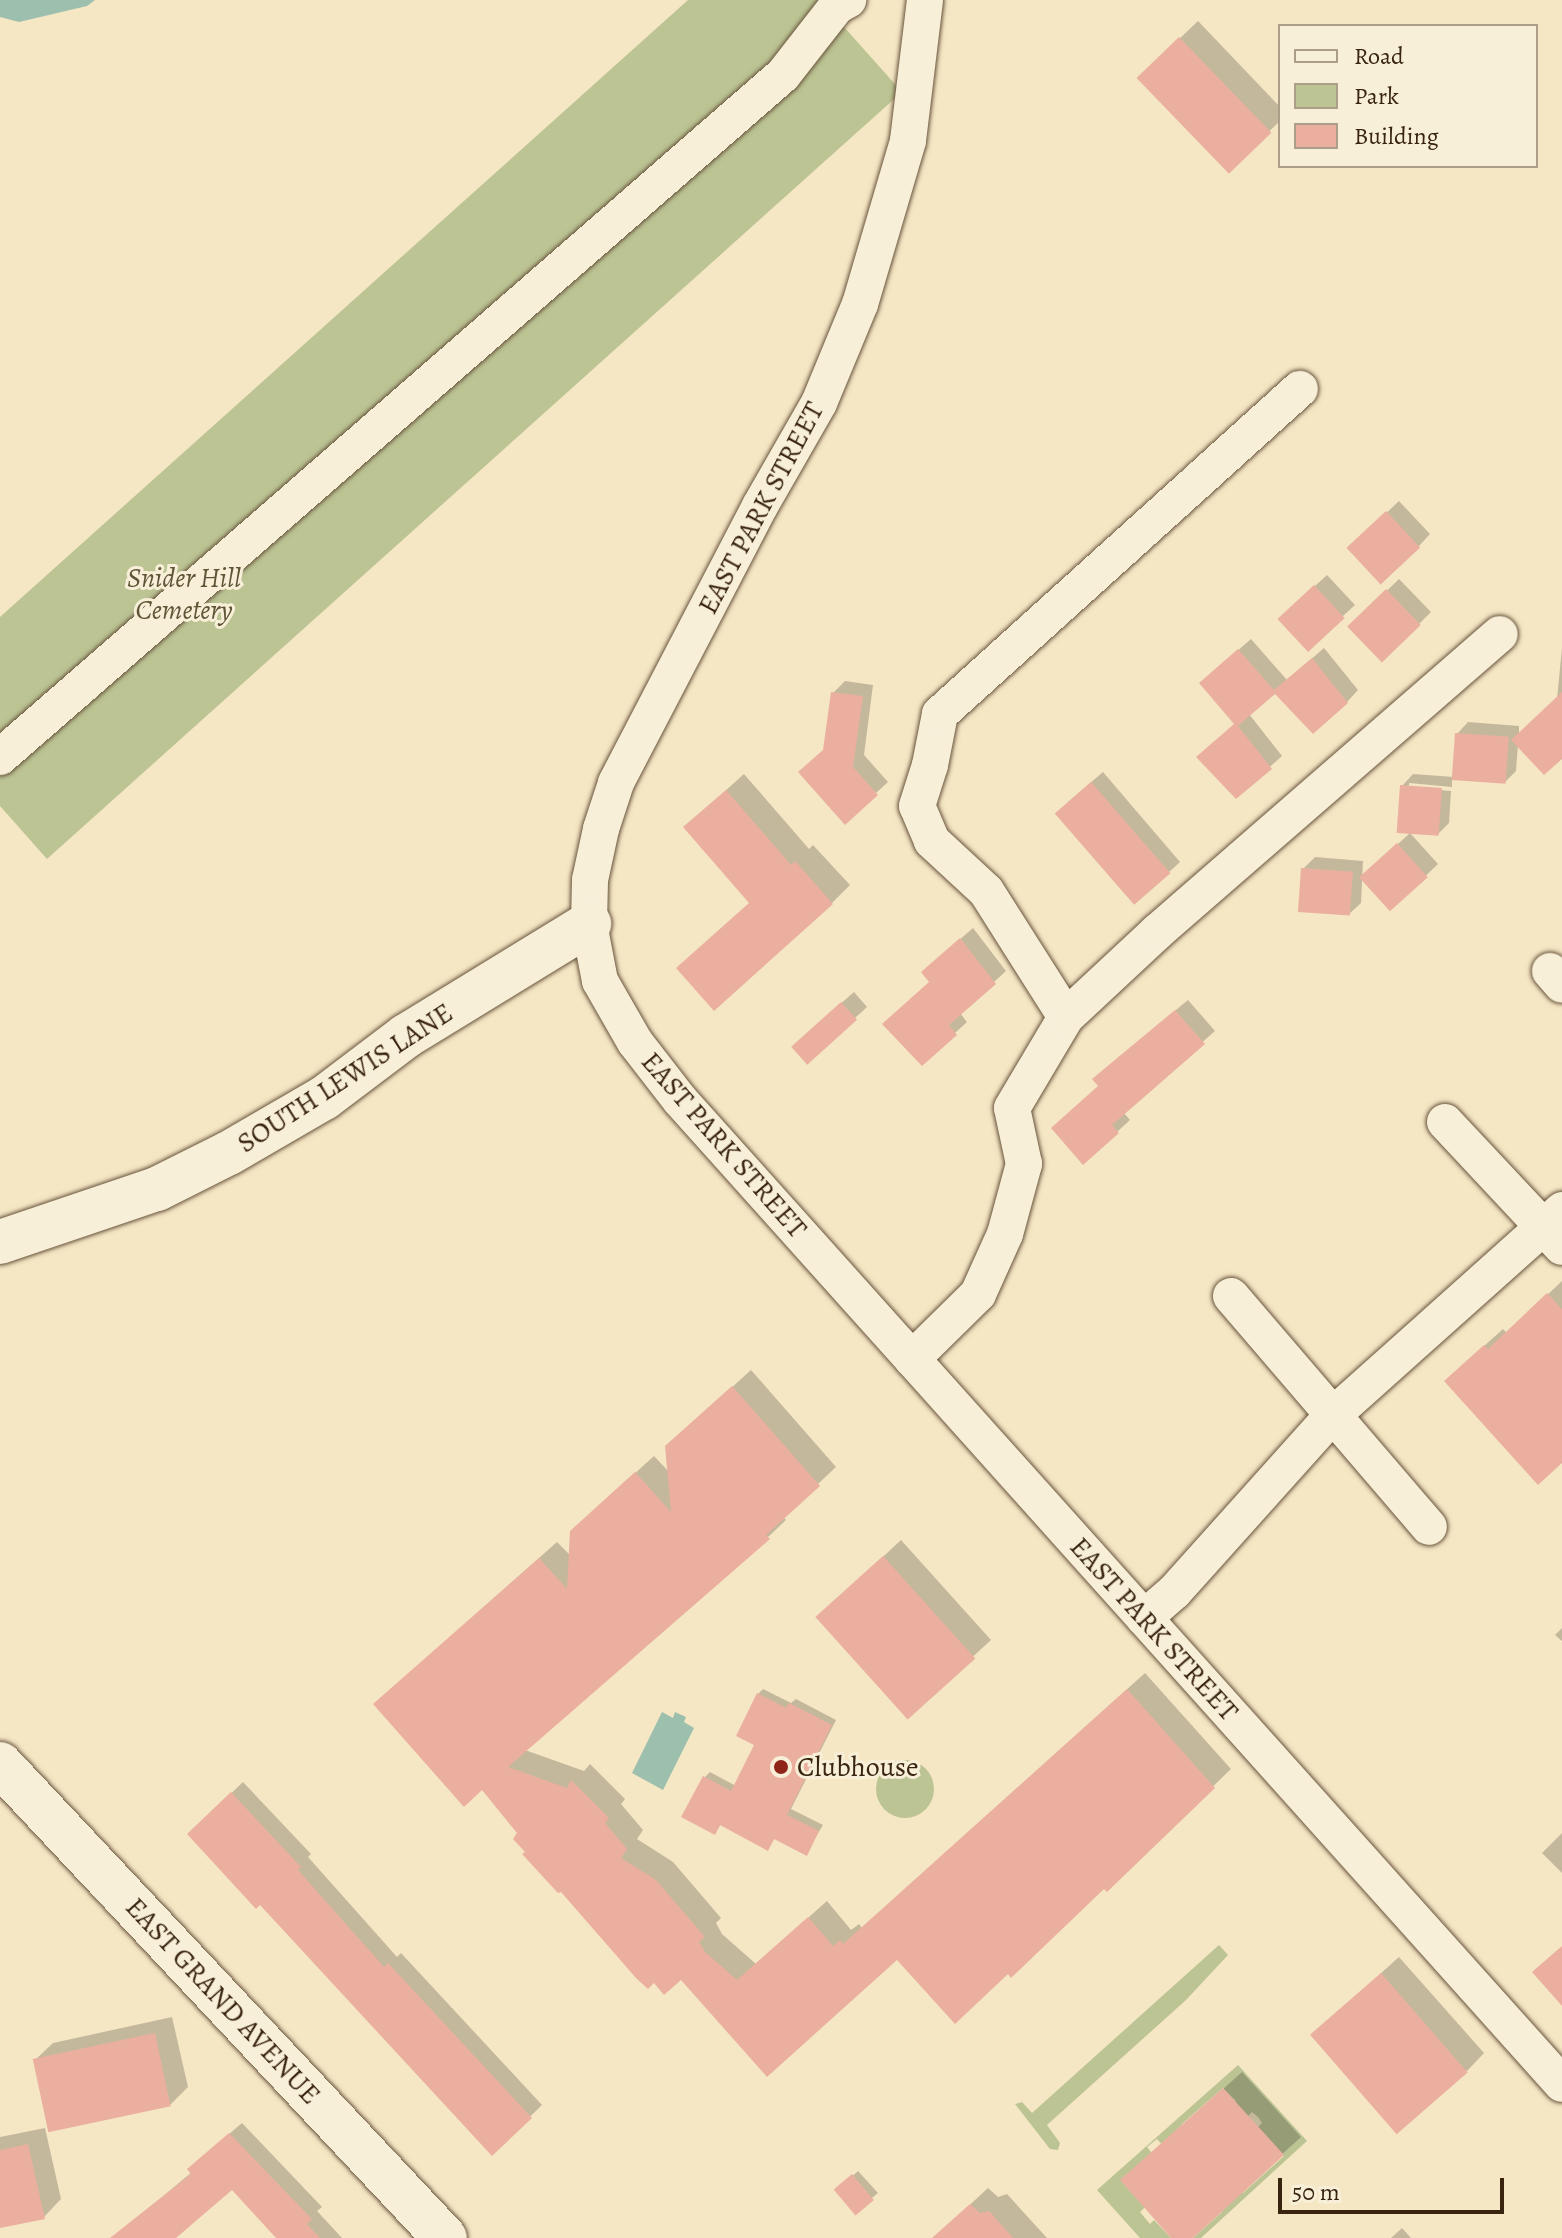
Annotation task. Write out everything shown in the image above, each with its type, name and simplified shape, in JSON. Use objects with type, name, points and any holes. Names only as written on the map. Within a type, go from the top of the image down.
[{"type":"street","points":[[0,757],[724,128],[783,75],[837,6],[848,0]]},
{"type":"street","name":"EAST PARK STREET","points":[[925,0],[908,141],[860,304],[819,403],[760,506],[616,783],[601,829],[590,880],[589,924],[600,981],[635,1042],[680,1100],[1562,2084]]},
{"type":"street","points":[[1066,1017],[986,891],[932,841],[917,806],[930,765],[940,714],[1300,389]]},
{"type":"street","points":[[912,1359],[978,1294],[1005,1234],[1024,1164],[1012,1108],[1066,1017],[1157,932],[1500,634]]},
{"type":"street","name":"SOUTH LEWIS LANE","points":[[0,1242],[157,1189],[229,1153],[324,1098],[406,1036],[589,924]]},
{"type":"street","points":[[1144,1618],[1174,1592],[1332,1416],[1556,1229],[1445,1122]]},
{"type":"street","points":[[1231,1296],[1429,1527]]},
{"type":"street","name":"EAST GRAND AVENUE","points":[[0,1764],[445,2238]]},
{"type":"green space","name":"Snider Hill Cemetery","points":[[688,0],[820,0],[902,92],[47,859],[0,806],[0,617]]},
{"type":"green space","points":[[905,1760],[916,1762],[925,1769],[932,1778],[932,1800],[925,1809],[916,1816],[905,1818],[894,1816],[885,1809],[878,1800],[876,1789],[878,1778],[885,1769],[894,1762]]},
{"type":"green space","points":[[1219,1945],[1228,1955],[1186,2000],[1047,2125],[1060,2143],[1058,2150],[1050,2149],[1015,2104],[1022,2102],[1032,2113]]},
{"type":"green space","points":[[1238,2065],[1307,2141],[1201,2238],[1193,2238],[1222,2212],[1216,2204],[1236,2186],[1243,2193],[1284,2156],[1255,2130],[1262,2123],[1258,2117],[1252,2112],[1245,2119],[1233,2106],[1236,2101],[1223,2088],[1182,2124],[1167,2150],[1157,2139],[1147,2147],[1151,2152],[1145,2207],[1140,2212],[1150,2224],[1154,2220],[1171,2238],[1140,2238],[1097,2190]]},
{"type":"shaded area","points":[[0,0],[95,0],[87,6],[19,22],[0,17]]},
{"type":"shaded area","points":[[662,1712],[673,1718],[675,1712],[686,1717],[684,1722],[694,1728],[663,1790],[632,1773]]},
{"type":"building","points":[[1179,37],[1271,133],[1229,174],[1137,78]]},
{"type":"building","points":[[1386,511],[1420,548],[1381,584],[1347,548]]},
{"type":"building","points":[[1314,585],[1345,618],[1308,652],[1277,619]]},
{"type":"building","points":[[1386,589],[1421,625],[1382,662],[1347,627]]},
{"type":"building","points":[[1238,649],[1274,690],[1312,658],[1348,703],[1313,734],[1275,694],[1238,726],[1272,769],[1236,799],[1196,757],[1234,724],[1199,683]]},
{"type":"building","points":[[831,692],[863,696],[853,767],[878,795],[845,825],[798,772],[823,750]]},
{"type":"building","points":[[1562,692],[1562,759],[1544,775],[1511,740]]},
{"type":"building","points":[[1455,733],[1509,737],[1506,784],[1452,780]]},
{"type":"building","points":[[1091,782],[1170,873],[1134,905],[1055,813]]},
{"type":"building","points":[[1400,785],[1442,788],[1439,836],[1397,833]]},
{"type":"building","points":[[726,790],[791,865],[795,861],[833,904],[714,1011],[676,968],[749,903],[683,827]]},
{"type":"building","points":[[1397,843],[1428,877],[1390,911],[1359,877]]},
{"type":"building","points":[[1301,868],[1353,872],[1350,916],[1298,912]]},
{"type":"building","points":[[960,938],[996,984],[949,1025],[957,1035],[922,1066],[882,1024],[929,982],[921,972]]},
{"type":"building","points":[[841,1002],[857,1020],[807,1065],[791,1047]]},
{"type":"building","points":[[1175,1010],[1205,1044],[1112,1125],[1119,1133],[1083,1165],[1051,1128],[1098,1086],[1092,1079]]},
{"type":"building","points":[[1547,1293],[1562,1309],[1562,1463],[1538,1485],[1444,1381],[1484,1345],[1488,1349]]},
{"type":"building","points":[[732,1386],[820,1486],[766,1535],[770,1539],[508,1767],[567,1788],[571,1780],[609,1818],[605,1823],[627,1849],[621,1858],[656,1880],[705,1937],[699,1942],[705,1952],[737,1980],[808,1917],[833,1946],[840,1940],[843,1944],[1127,1689],[1215,1788],[1107,1892],[1104,1889],[1011,1978],[1008,1974],[955,2024],[897,1960],[767,2077],[681,1980],[664,1995],[654,1983],[648,1989],[636,1978],[561,1892],[558,1893],[522,1854],[525,1852],[513,1839],[517,1833],[482,1790],[464,1807],[373,1704],[539,1558],[567,1589],[570,1531],[635,1472],[671,1512],[665,1446]]},
{"type":"building","points":[[883,1556],[975,1659],[908,1719],[815,1617]]},
{"type":"building","name":"Clubhouse","points":[[757,1693],[786,1708],[789,1703],[832,1725],[787,1815],[819,1831],[807,1856],[774,1839],[768,1851],[720,1825],[715,1835],[681,1817],[703,1776],[731,1791],[754,1745],[736,1736]]},
{"type":"building","points":[[231,1792],[301,1867],[298,1870],[384,1967],[388,1963],[532,2118],[492,2156],[260,1905],[256,1909],[187,1834]]},
{"type":"building","points":[[1562,1946],[1562,2006],[1532,1972]]},
{"type":"building","points":[[1381,1973],[1468,2073],[1397,2134],[1310,2035]]},
{"type":"building","points":[[155,2033],[171,2106],[48,2132],[33,2059]]},
{"type":"building","points":[[1223,2088],[1284,2155],[1193,2238],[1171,2238],[1120,2180]]},
{"type":"building","points":[[229,2133],[312,2219],[307,2224],[320,2238],[276,2238],[232,2190],[176,2238],[110,2238],[191,2174],[187,2169]]},
{"type":"building","points":[[28,2144],[45,2219],[0,2228],[0,2150]]},
{"type":"building","points":[[852,2174],[874,2200],[855,2215],[834,2189]]},
{"type":"building","points":[[970,2204],[980,2213],[989,2211],[1013,2238],[932,2238]]},
{"type":"place","name":"Clubhouse","points":[[781,1767]]}]
